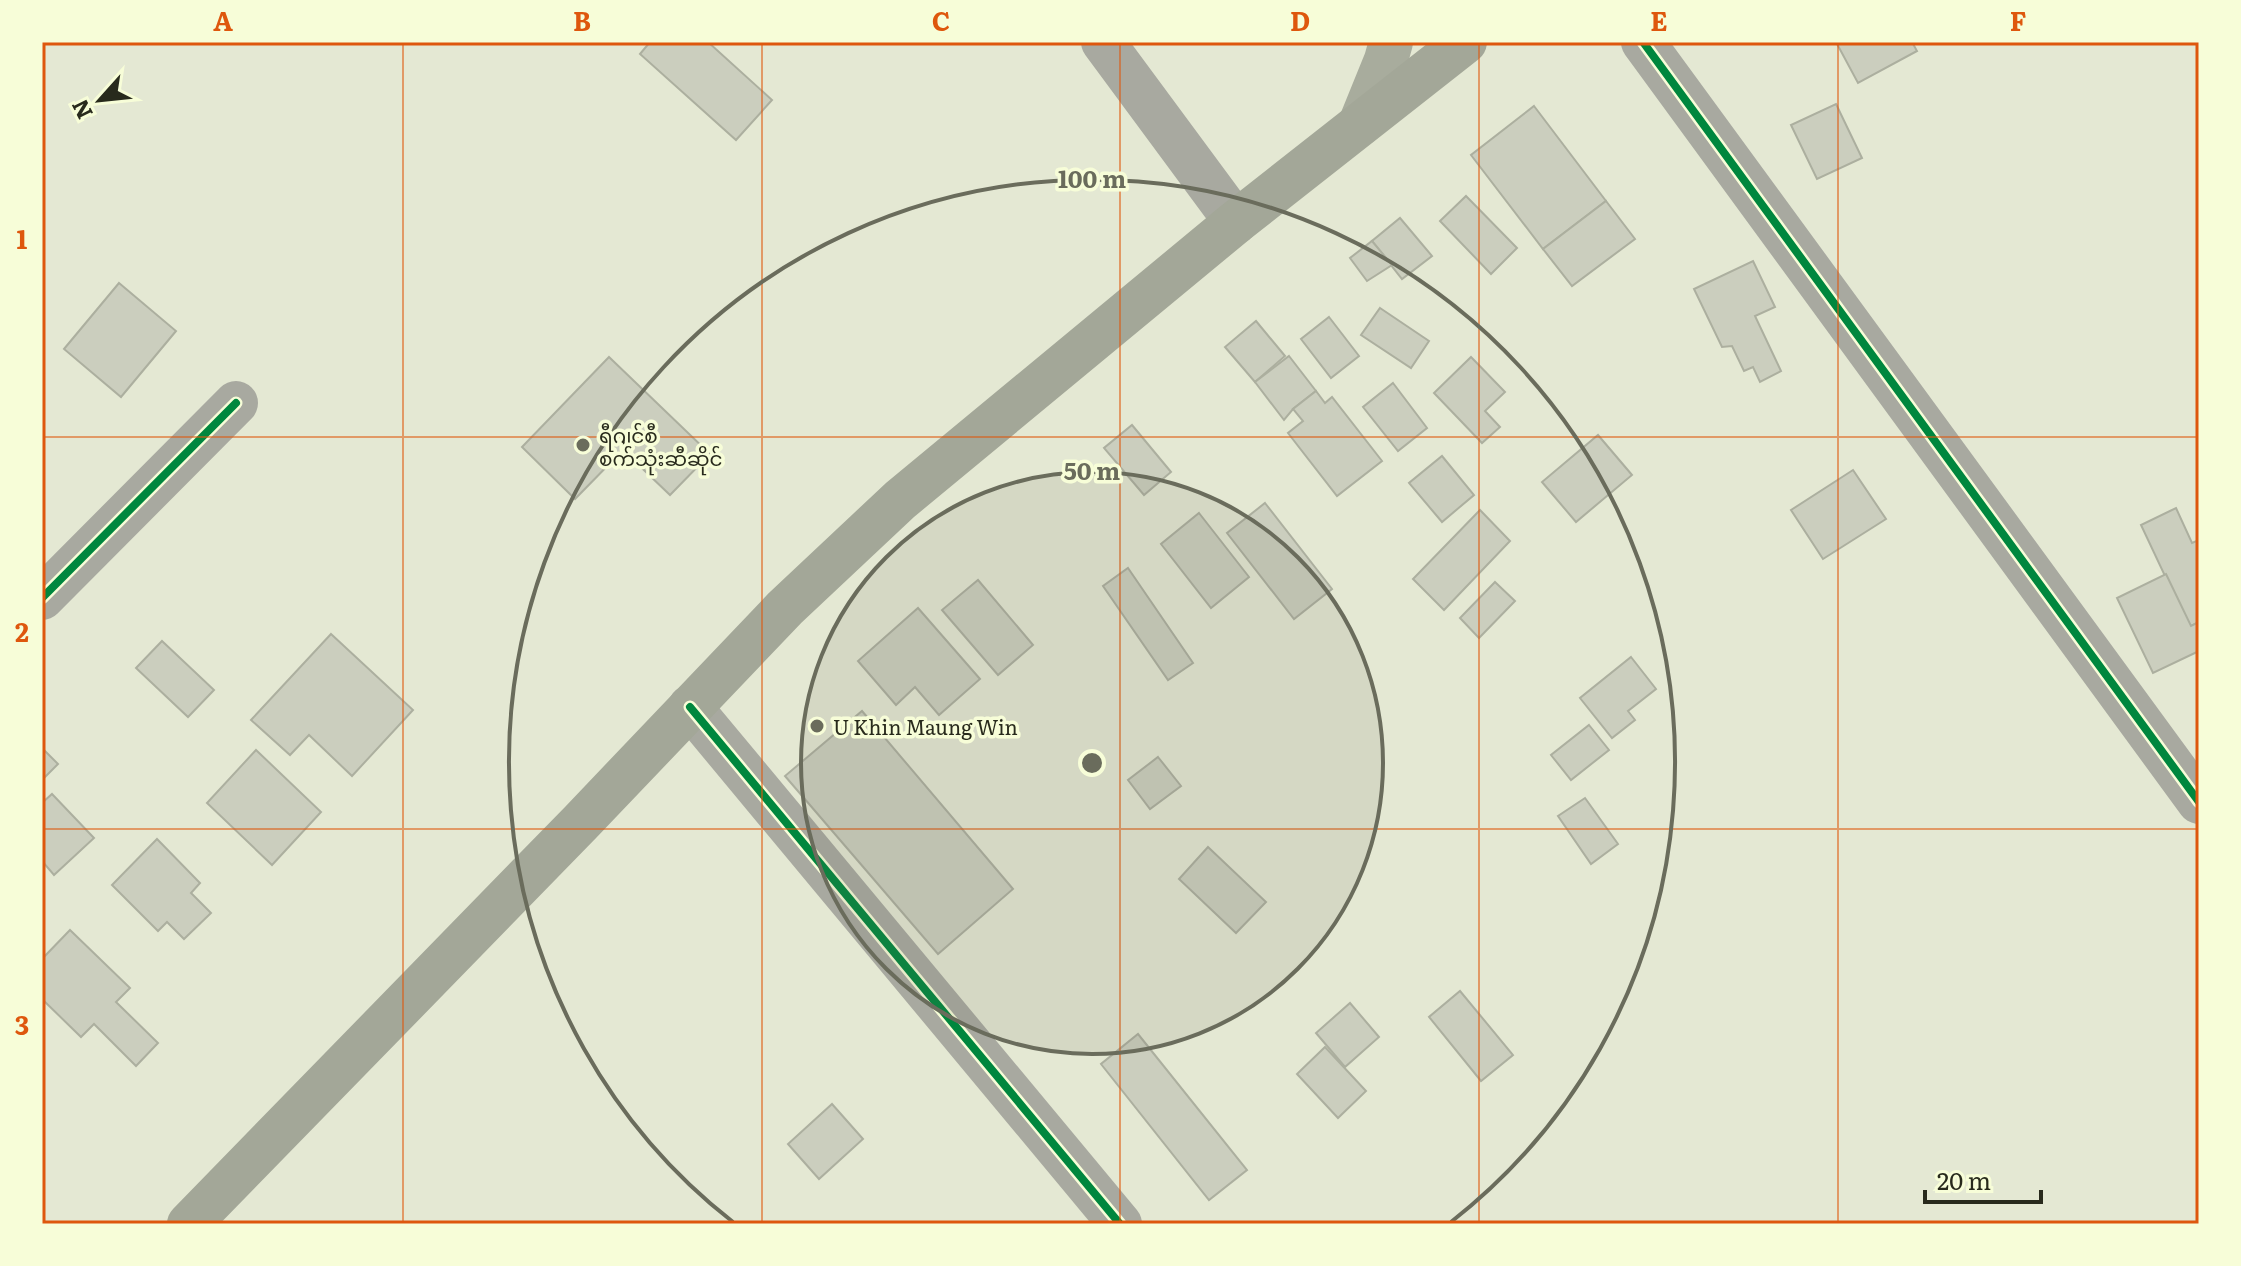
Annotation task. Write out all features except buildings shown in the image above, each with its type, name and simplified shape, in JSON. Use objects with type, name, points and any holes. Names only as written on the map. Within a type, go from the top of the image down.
[{"type":"highway","points":[[189,1224],[785,608],[900,500],[1236,222],[1465,42]]},
{"type":"main road","points":[[1360,124],[1391,42]]},
{"type":"street","points":[[1103,42],[1236,222]]},
{"type":"street","points":[[1643,42],[2199,802]]},
{"type":"street","points":[[42,598],[236,403]]},
{"type":"street","points":[[690,707],[1120,1224]]},
{"type":"cycle path","points":[[1643,42],[2199,802]]},
{"type":"cycle path","points":[[42,598],[236,403]]},
{"type":"cycle path","points":[[690,707],[1120,1224]]},
{"type":"place","name":"ရီဂျင်စီ စက်သုံးဆီဆိုင်","points":[[583,445]]},
{"type":"place","name":"U Khin Maung Win","points":[[817,726]]}]
